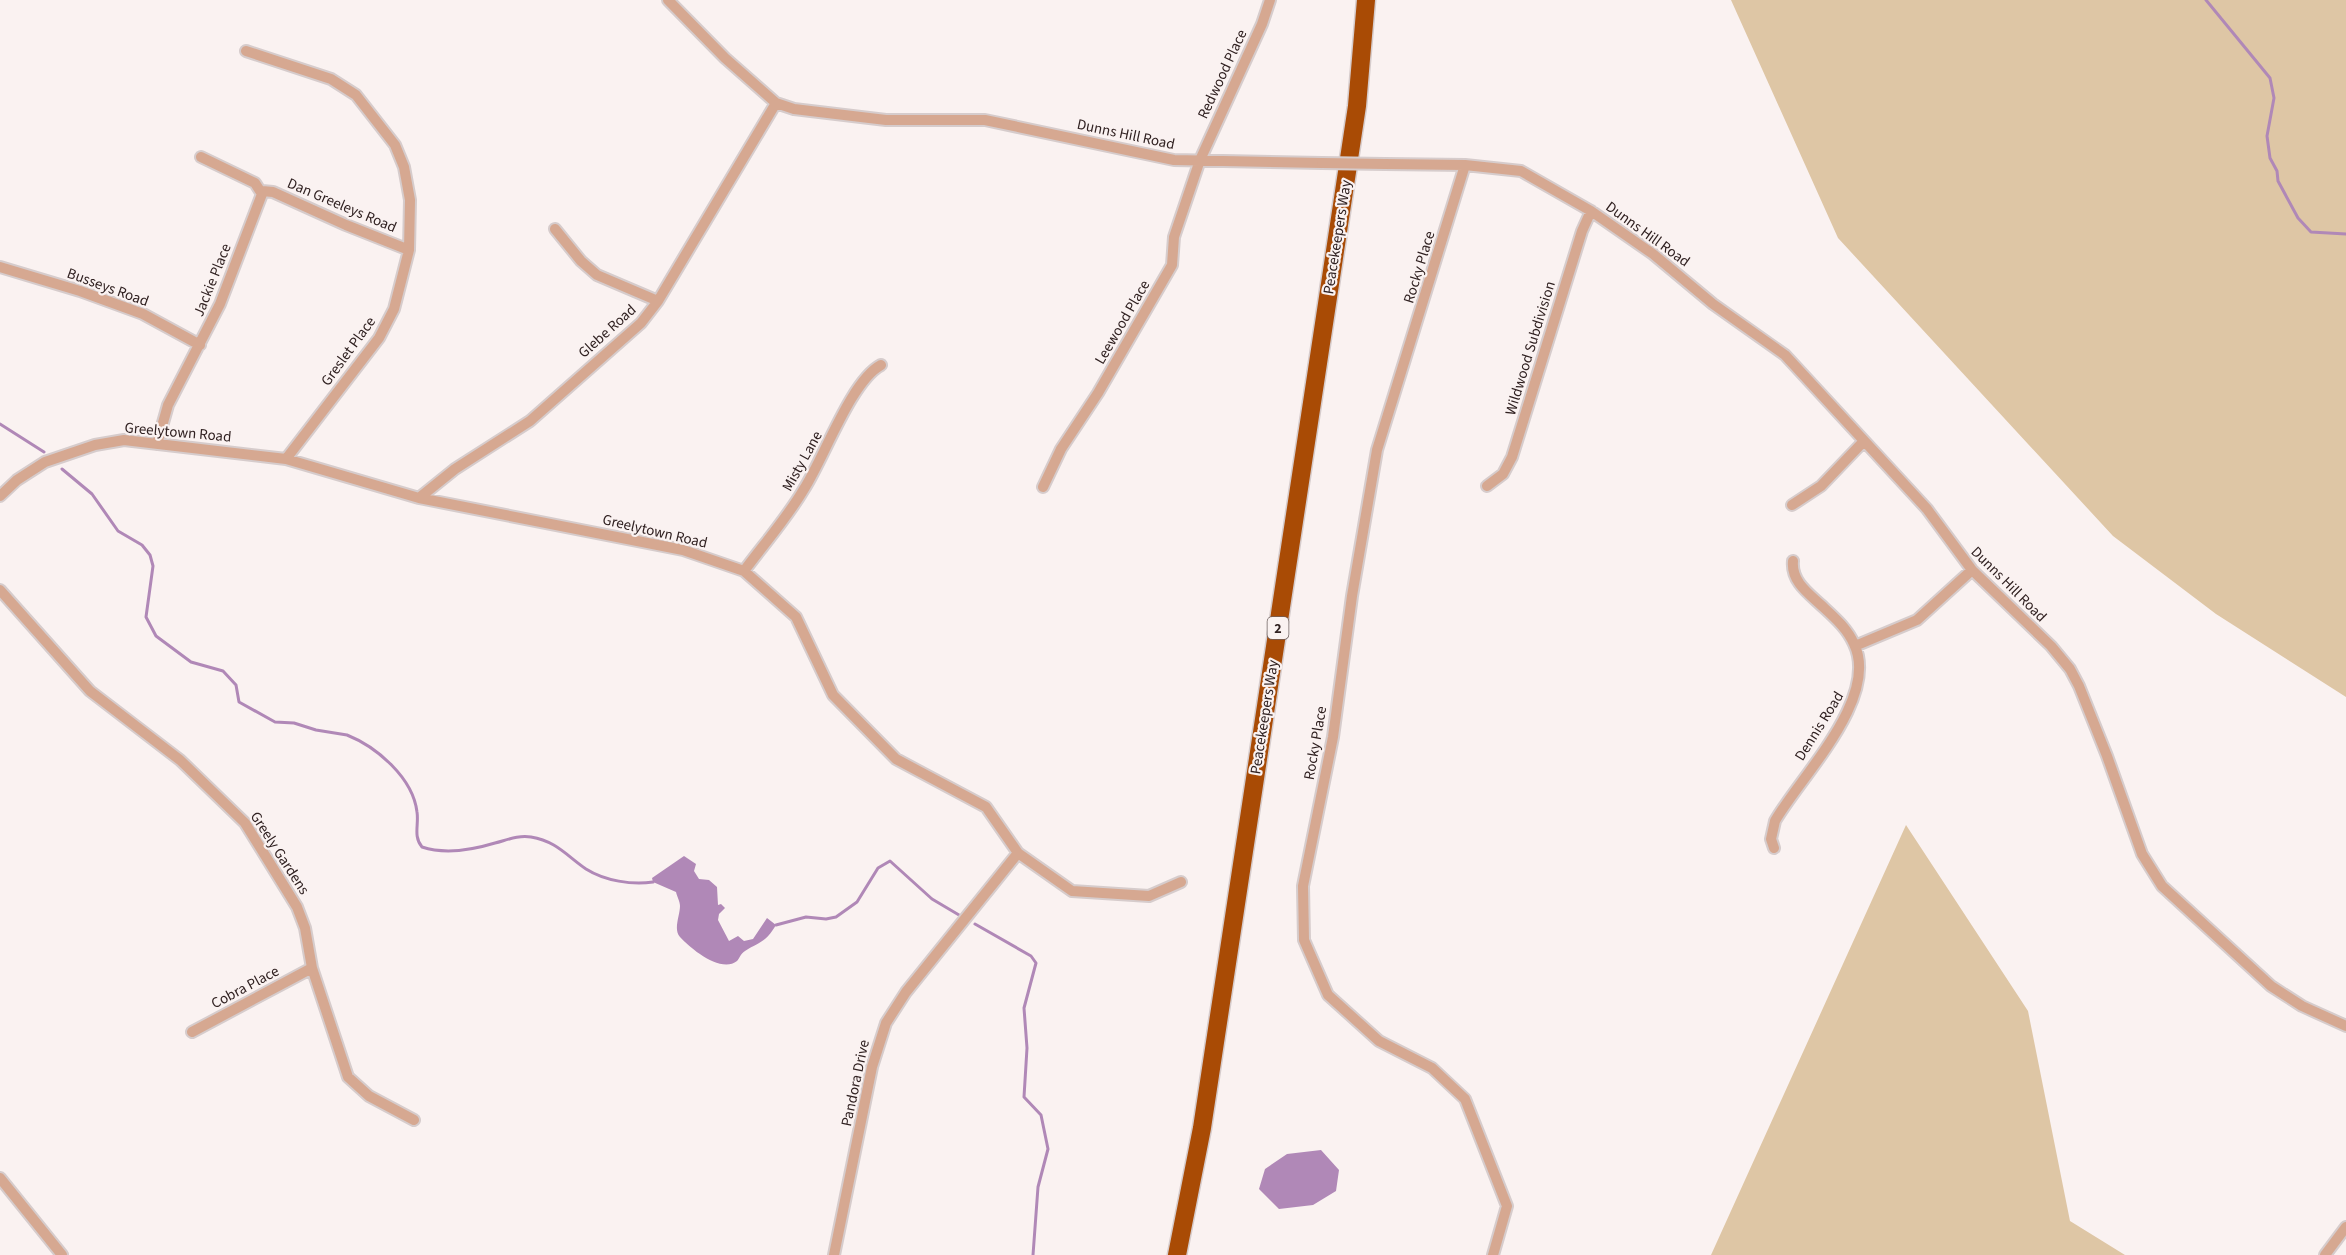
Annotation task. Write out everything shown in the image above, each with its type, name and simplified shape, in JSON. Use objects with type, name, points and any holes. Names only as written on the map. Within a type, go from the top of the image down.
[{"type":"highway","name":"Peacekeepers Way","points":[[1177,1255],[1202,1128],[1358,106],[1366,0]]},
{"type":"street","name":"Dunns Hill Road","points":[[668,0],[725,58],[776,103],[794,109],[886,120],[985,120],[1174,160],[1465,165],[1521,171],[1591,211],[1661,259],[1718,308],[1772,344],[1810,380],[1927,509],[1972,570],[2051,646],[2075,677],[2107,756],[2142,854],[2162,886],[2271,986],[2302,1006],[2346,1026]]},
{"type":"street","name":"Redwood Place","points":[[1200,160],[1262,24],[1270,0]]},
{"type":"street","name":"Greslet Place","points":[[246,51],[331,79],[349,89],[369,108],[395,145],[404,167],[410,200],[409,250],[394,309],[379,338],[286,459]]},
{"type":"street","name":"Glebe Road","points":[[419,498],[450,473],[530,421],[641,323],[658,301],[776,103]]},
{"type":"street","points":[[201,157],[255,183],[262,191]]},
{"type":"street","name":"Leewood Place","points":[[1043,487],[1061,449],[1098,393],[1172,265],[1174,237],[1200,160]]},
{"type":"street","name":"Rocky Place","points":[[1465,165],[1435,271],[1377,450],[1352,596],[1333,737],[1303,886],[1304,940],[1328,995],[1379,1041],[1432,1068],[1465,1099],[1507,1206],[1492,1255]]},
{"type":"street","name":"Dan Greeleys Road","points":[[262,191],[273,192],[338,222],[409,250]]},
{"type":"street","name":"Jackie Place","points":[[157,444],[168,405],[220,304],[262,191]]},
{"type":"street","name":"Wildwood Subdivision","points":[[1487,486],[1503,474],[1512,457],[1582,231],[1591,211]]},
{"type":"street","points":[[555,229],[591,271],[658,301]]},
{"type":"street","name":"Busseys Road","points":[[0,267],[80,291],[143,314],[200,345]]},
{"type":"street","name":"Misty Lane","points":[[744,571],[804,489],[857,388],[870,373],[881,365]]},
{"type":"street","name":"Greelytown Road","points":[[0,496],[16,480],[45,462],[72,452],[124,440],[286,459],[419,498],[683,550],[744,571],[796,616],[833,695],[896,759],[986,807],[1018,853],[1072,891],[1149,896],[1181,882]]},
{"type":"street","points":[[1792,505],[1821,486],[1864,441]]},
{"type":"street","name":"Dennis Road","points":[[1774,848],[1772,839],[1775,821],[1853,702],[1859,681],[1855,646],[1842,626],[1797,581],[1792,561]]},
{"type":"street","points":[[1855,646],[1917,620],[1972,570]]},
{"type":"street","name":"Greely Gardens","points":[[0,590],[90,691],[180,760],[245,823],[297,907],[305,928],[312,968],[348,1077],[369,1096],[414,1120]]},
{"type":"street","name":"Pandora Drive","points":[[834,1255],[870,1074],[886,1023],[906,992],[1018,853]]},
{"type":"street","name":"Cobra Place","points":[[192,1032],[312,968]]},
{"type":"street","points":[[0,1178],[62,1255]]},
{"type":"street","points":[[2325,1255],[2346,1227]]},
{"type":"shaded area","points":[[1731,0],[2346,0],[2346,697],[2216,614],[2113,536],[1838,238]]},
{"type":"shaded area","points":[[1906,825],[2028,1011],[2070,1221],[2125,1255],[1711,1255]]},
{"type":"shaded area","points":[[684,856],[696,864],[694,871],[699,879],[709,880],[717,887],[718,905],[721,904],[725,908],[719,914],[718,920],[729,941],[738,936],[744,941],[753,939],[767,918],[776,925],[766,938],[743,952],[737,961],[723,964],[706,958],[678,934],[680,904],[676,892],[653,882],[652,878]]},
{"type":"shaded area","points":[[1321,1150],[1339,1170],[1336,1191],[1313,1205],[1279,1209],[1259,1189],[1265,1169],[1287,1154]]},
{"type":"waterway","points":[[2206,0],[2270,78],[2274,98],[2267,136],[2270,158],[2277,171],[2278,181],[2298,218],[2311,232],[2346,234]]},
{"type":"waterway","points":[[0,424],[44,452]]},
{"type":"waterway","points":[[62,469],[92,494],[118,531],[142,545],[150,555],[153,566],[146,617],[156,636],[191,662],[223,671],[236,685],[239,702],[275,722],[294,723],[316,730],[347,735],[370,747],[392,765],[409,787],[417,812],[417,835],[422,847],[440,851],[459,851],[517,837],[531,837],[554,845],[586,869],[602,877],[636,883],[653,882]]},
{"type":"waterway","points":[[776,925],[806,917],[826,919],[836,917],[857,902],[878,868],[890,861],[932,899],[959,915]]},
{"type":"waterway","points":[[975,924],[1031,956],[1036,963],[1024,1008],[1027,1048],[1024,1097],[1041,1115],[1048,1149],[1038,1187],[1033,1255]]}]
